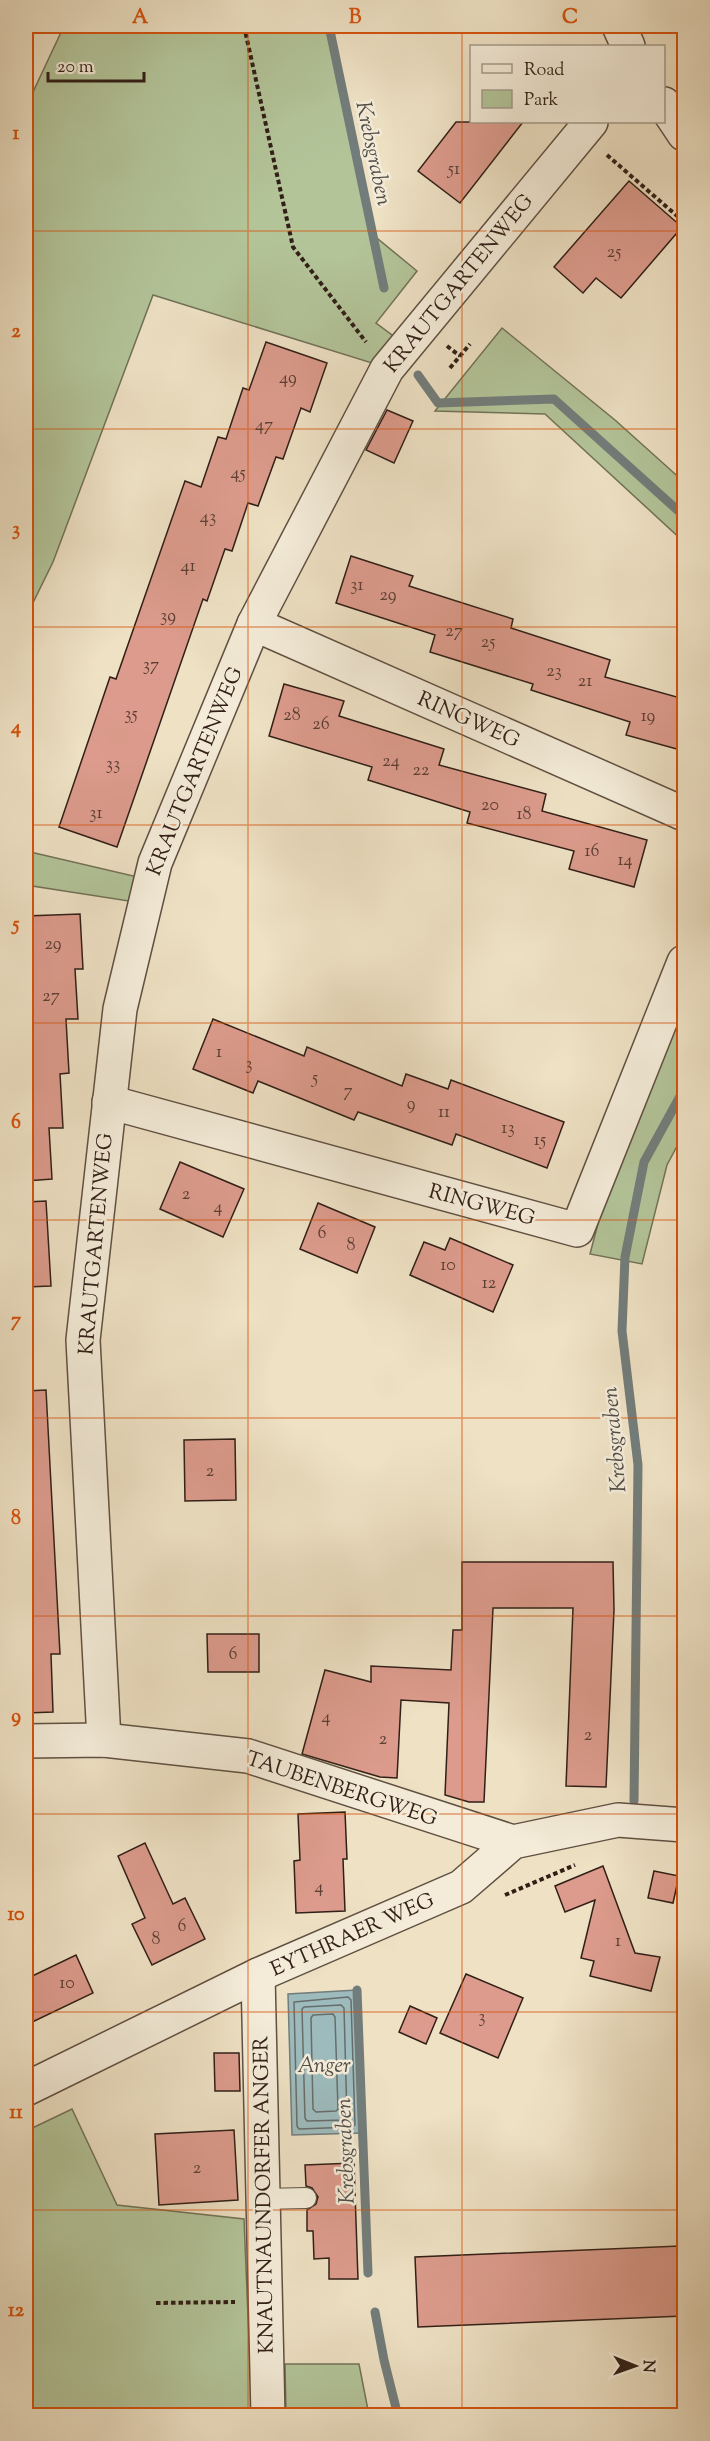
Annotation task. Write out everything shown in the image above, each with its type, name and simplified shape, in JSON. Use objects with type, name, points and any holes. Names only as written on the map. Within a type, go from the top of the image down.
[{"type":"street","points":[[619,26],[628,45]]},
{"type":"street","points":[[665,107],[684,134]]},
{"type":"street","name":"KRAUTGARTENWEG","points":[[104,1740],[83,1340],[120,1009],[155,862],[254,624],[387,369],[586,127]]},
{"type":"street","name":"RINGWEG","points":[[254,624],[684,814]]},
{"type":"street","name":"RINGWEG","points":[[108,1102],[577,1230],[684,962]]},
{"type":"street","name":"TAUBENBERGWEG","points":[[26,1741],[104,1740],[248,1756],[513,1842]]},
{"type":"street","name":"EYTHRAER WEG","points":[[26,2089],[258,1975],[461,1887],[513,1842],[618,1820],[684,1825]]},
{"type":"street","name":"KNAUTNAUNDORFER ANGER","points":[[258,1975],[268,2415]]},
{"type":"lane","points":[[263,2199],[306,2199]]},
{"type":"path","points":[[244,26],[293,247],[387,369]]},
{"type":"path","points":[[586,127],[684,222]]},
{"type":"path","points":[[450,368],[470,344]]},
{"type":"path","points":[[156,2303],[265,2301]]},
{"type":"green space","points":[[64,26],[329,26],[372,234],[417,271],[376,323],[396,338],[375,364],[153,295],[53,562],[26,617],[26,107]]},
{"type":"green space","points":[[502,328],[615,420],[684,482],[684,542],[545,414],[435,411]]},
{"type":"green space","points":[[26,851],[142,878],[135,902],[26,885]]},
{"type":"green space","points":[[684,984],[684,1133],[667,1165],[642,1264],[590,1254],[617,1151]]},
{"type":"green space","points":[[72,2109],[117,2205],[244,2219],[252,2415],[26,2416],[26,2131]]},
{"type":"green space","points":[[285,2364],[359,2364],[369,2415],[286,2415]]},
{"type":"water","name":"Anger","points":[[357,1990],[362,2133],[292,2135],[288,1994]]},
{"type":"building","points":[[456,122],[522,123],[460,203],[418,171]]},
{"type":"building","points":[[629,181],[682,227],[621,298],[596,278],[583,293],[554,267]]},
{"type":"building","points":[[266,342],[327,363],[310,412],[301,408],[283,459],[276,457],[258,506],[248,503],[232,551],[225,549],[207,601],[203,599],[117,847],[59,827],[110,677],[116,679],[185,481],[201,487],[218,437],[226,439],[243,388],[249,390]]},
{"type":"building","points":[[387,410],[413,421],[394,463],[366,450]]},
{"type":"building","points":[[351,556],[413,576],[409,586],[513,619],[511,628],[610,660],[605,677],[684,699],[684,751],[626,735],[630,722],[531,690],[533,684],[430,652],[435,635],[336,603]]},
{"type":"building","points":[[284,684],[344,701],[339,716],[444,749],[439,765],[546,794],[542,811],[647,840],[634,887],[569,869],[574,851],[467,823],[470,812],[368,780],[372,767],[269,736]]},
{"type":"building","points":[[80,914],[83,969],[75,969],[78,1019],[66,1019],[69,1073],[60,1074],[63,1128],[49,1128],[52,1179],[26,1181],[26,916]]},
{"type":"building","points":[[213,1019],[304,1056],[307,1047],[402,1086],[406,1074],[448,1089],[451,1080],[564,1122],[547,1168],[456,1134],[452,1145],[358,1112],[354,1120],[258,1081],[253,1093],[193,1069]]},
{"type":"building","points":[[180,1162],[244,1189],[223,1237],[160,1209]]},
{"type":"building","points":[[46,1201],[51,1286],[26,1287],[26,1202]]},
{"type":"building","points":[[318,1203],[375,1227],[357,1273],[300,1249]]},
{"type":"building","points":[[450,1238],[513,1265],[493,1312],[410,1275],[424,1242],[445,1250]]},
{"type":"building","points":[[46,1390],[60,1654],[51,1654],[53,1712],[26,1713],[26,1391]]},
{"type":"building","points":[[235,1439],[236,1500],[185,1501],[184,1440]]},
{"type":"building","points":[[462,1562],[613,1562],[614,1610],[606,1787],[566,1786],[573,1608],[493,1608],[484,1802],[469,1802],[445,1795],[449,1703],[401,1700],[397,1778],[380,1777],[302,1754],[325,1670],[371,1682],[371,1666],[451,1670],[453,1630],[462,1630]]},
{"type":"building","points":[[207,1634],[259,1634],[259,1672],[208,1672]]},
{"type":"building","points":[[345,1812],[347,1859],[343,1859],[345,1911],[296,1913],[294,1861],[300,1860],[298,1814]]},
{"type":"building","points":[[145,1843],[173,1904],[185,1898],[205,1939],[152,1965],[132,1924],[145,1918],[118,1856]]},
{"type":"building","points":[[603,1866],[635,1953],[660,1957],[651,1991],[590,1976],[594,1961],[581,1958],[595,1900],[565,1912],[555,1886]]},
{"type":"building","points":[[654,1871],[679,1876],[673,1903],[648,1898]]},
{"type":"building","points":[[76,1955],[93,1993],[26,2025],[26,1979]]},
{"type":"building","points":[[466,1974],[523,1998],[498,2058],[440,2033]]},
{"type":"building","points":[[410,2006],[437,2018],[426,2044],[399,2032]]},
{"type":"building","points":[[214,2053],[239,2053],[240,2091],[215,2091]]},
{"type":"building","points":[[234,2130],[238,2200],[159,2205],[155,2134]]},
{"type":"building","points":[[354,2163],[358,2279],[329,2279],[329,2258],[314,2259],[313,2231],[307,2231],[307,2210],[316,2204],[318,2197],[312,2188],[306,2186],[305,2165]]},
{"type":"building","points":[[680,2246],[683,2316],[418,2327],[415,2257]]},
{"type":"waterway","name":"Krebsgraben","points":[[329,26],[384,288]]},
{"type":"waterway","name":"Krebsgraben","points":[[418,375],[438,403],[554,399],[684,516]]},
{"type":"waterway","name":"Krebsgraben","points":[[634,1801],[638,1465],[622,1331],[625,1257],[644,1162],[684,1089]]},
{"type":"waterway","name":"Krebsgraben","points":[[357,1990],[368,2273]]},
{"type":"waterway","name":"Krebsgraben","points":[[375,2312],[398,2416]]}]
